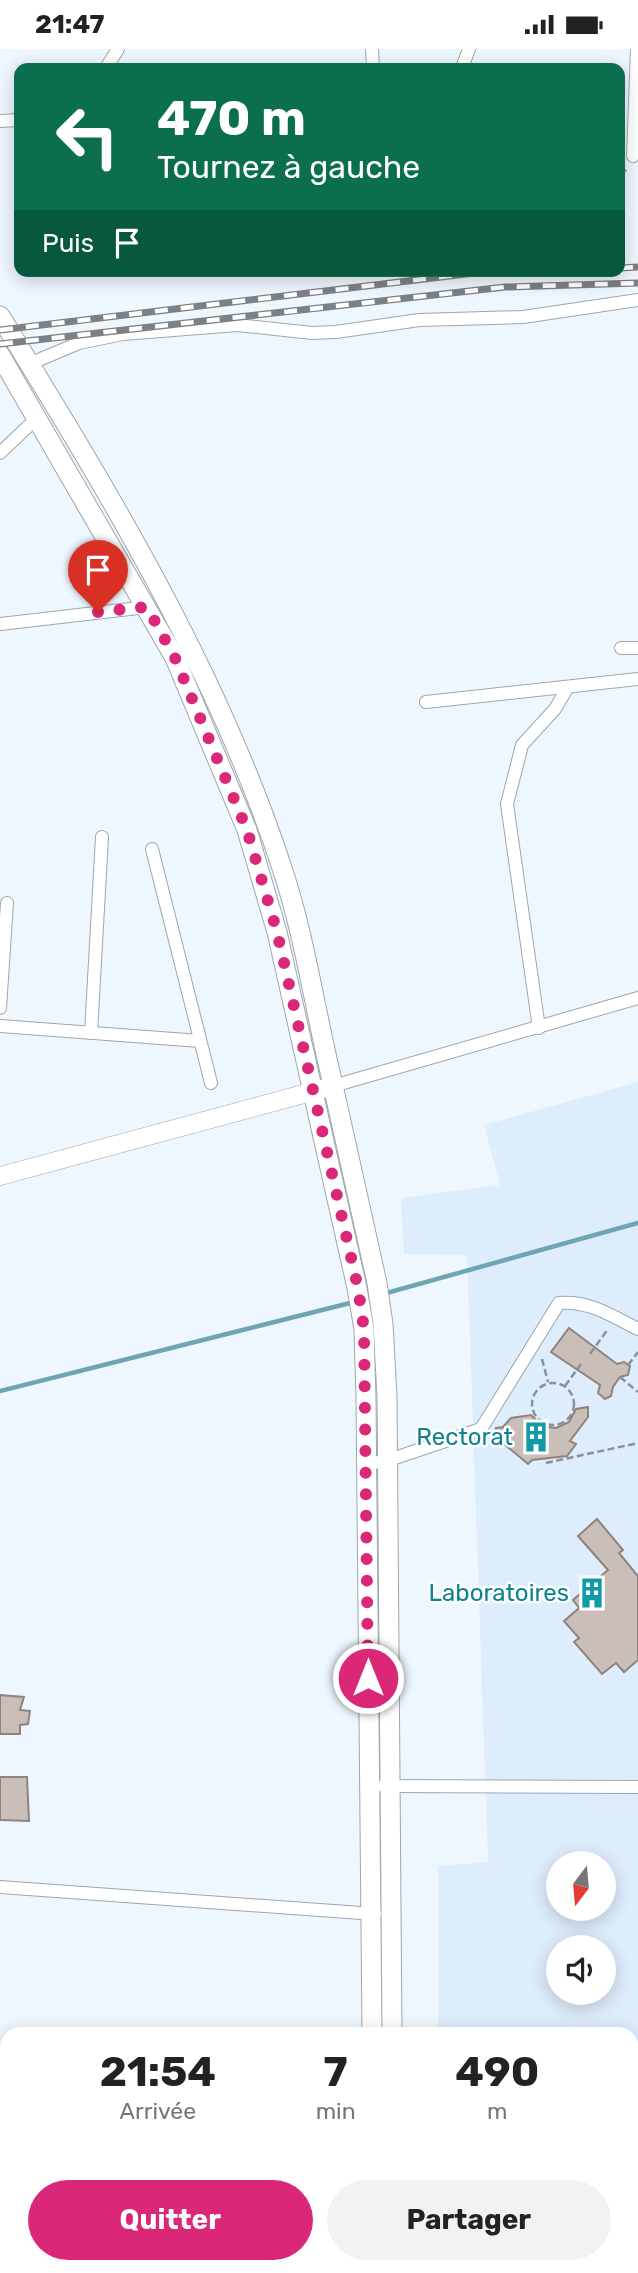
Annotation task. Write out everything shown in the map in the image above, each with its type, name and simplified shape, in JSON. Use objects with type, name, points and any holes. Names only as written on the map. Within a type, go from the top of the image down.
[{"type":"main road","points":[[0,316],[161,586],[233,739],[281,865],[299,926],[333,1086],[387,1397],[392,2027]]},
{"type":"main road","points":[[0,355],[175,658],[247,830],[277,932],[314,1093],[367,1285]]},
{"type":"main road","points":[[372,2027],[366,1464],[373,1327]]},
{"type":"street","points":[[633,156],[637,49]]},
{"type":"street","points":[[29,364],[79,343],[123,334],[237,325],[312,333],[337,332],[419,320],[523,317],[638,300]]},
{"type":"street","points":[[0,453],[37,418]]},
{"type":"street","points":[[0,624],[147,607]]},
{"type":"street","points":[[621,648],[638,648]]},
{"type":"street","points":[[426,702],[638,679]]},
{"type":"street","points":[[538,1028],[507,804],[522,745],[555,709],[568,687]]},
{"type":"street","points":[[91,1033],[102,837]]},
{"type":"street","points":[[152,849],[211,1083]]},
{"type":"street","points":[[0,1008],[8,902]]},
{"type":"street","points":[[0,1176],[314,1093],[638,998]]},
{"type":"street","points":[[0,1026],[200,1041]]},
{"type":"street","points":[[366,1464],[386,1461],[481,1429],[559,1303],[574,1301],[589,1305],[638,1329]]},
{"type":"street","points":[[369,1786],[638,1787]]},
{"type":"street","points":[[0,1887],[369,1915],[390,1913]]},
{"type":"path","points":[[590,1353],[616,1318]]},
{"type":"path","points":[[536,1339],[548,1382]]},
{"type":"path","points":[[628,1365],[638,1352]]},
{"type":"path","points":[[565,1386],[581,1364]]},
{"type":"path","points":[[620,1377],[638,1392]]},
{"type":"path","points":[[548,1382],[565,1386],[574,1399],[572,1413],[563,1423],[550,1425],[538,1419],[531,1408],[537,1389],[548,1382]]},
{"type":"path","points":[[546,1464],[638,1443]]},
{"type":"shaded area","points":[[638,1082],[638,2027],[438,2027],[438,1866],[488,1862],[467,1255],[404,1254],[401,1198],[500,1185],[484,1125]]},
{"type":"building","points":[[569,1328],[617,1364],[624,1362],[630,1366],[628,1375],[620,1377],[613,1387],[611,1396],[605,1399],[598,1393],[600,1385],[551,1352]]},
{"type":"building","name":"Rectorat","points":[[588,1407],[588,1417],[570,1441],[576,1444],[567,1456],[532,1460],[528,1464],[497,1438],[496,1428],[503,1427],[511,1418],[531,1415],[542,1426],[556,1428],[569,1422],[576,1409]]},
{"type":"building","name":"Laboratoires","points":[[597,1519],[623,1550],[619,1553],[638,1576],[638,1660],[624,1672],[616,1663],[602,1674],[574,1642],[579,1638],[564,1621],[579,1608],[573,1600],[608,1570],[578,1536]]},
{"type":"building","points":[[0,1695],[24,1697],[20,1710],[30,1711],[28,1724],[20,1725],[20,1734],[0,1734]]},
{"type":"building","points":[[0,1777],[27,1777],[29,1821],[0,1820]]},
{"type":"waterway","points":[[383,1294],[638,1223]]},
{"type":"waterway","points":[[0,1391],[354,1302]]},
{"type":"railway","points":[[625,268],[638,267]]},
{"type":"railway","points":[[0,330],[441,277]]},
{"type":"railway","points":[[0,344],[505,287],[638,283]]},
{"type":"place","name":"Rectorat","points":[[536,1437]]},
{"type":"place","name":"Laboratoires","points":[[592,1593]]},
{"type":"route","points":[[98,612],[147,607],[175,658],[224,771],[247,830],[277,932],[358,1288],[364,1329],[368,1678]]}]
